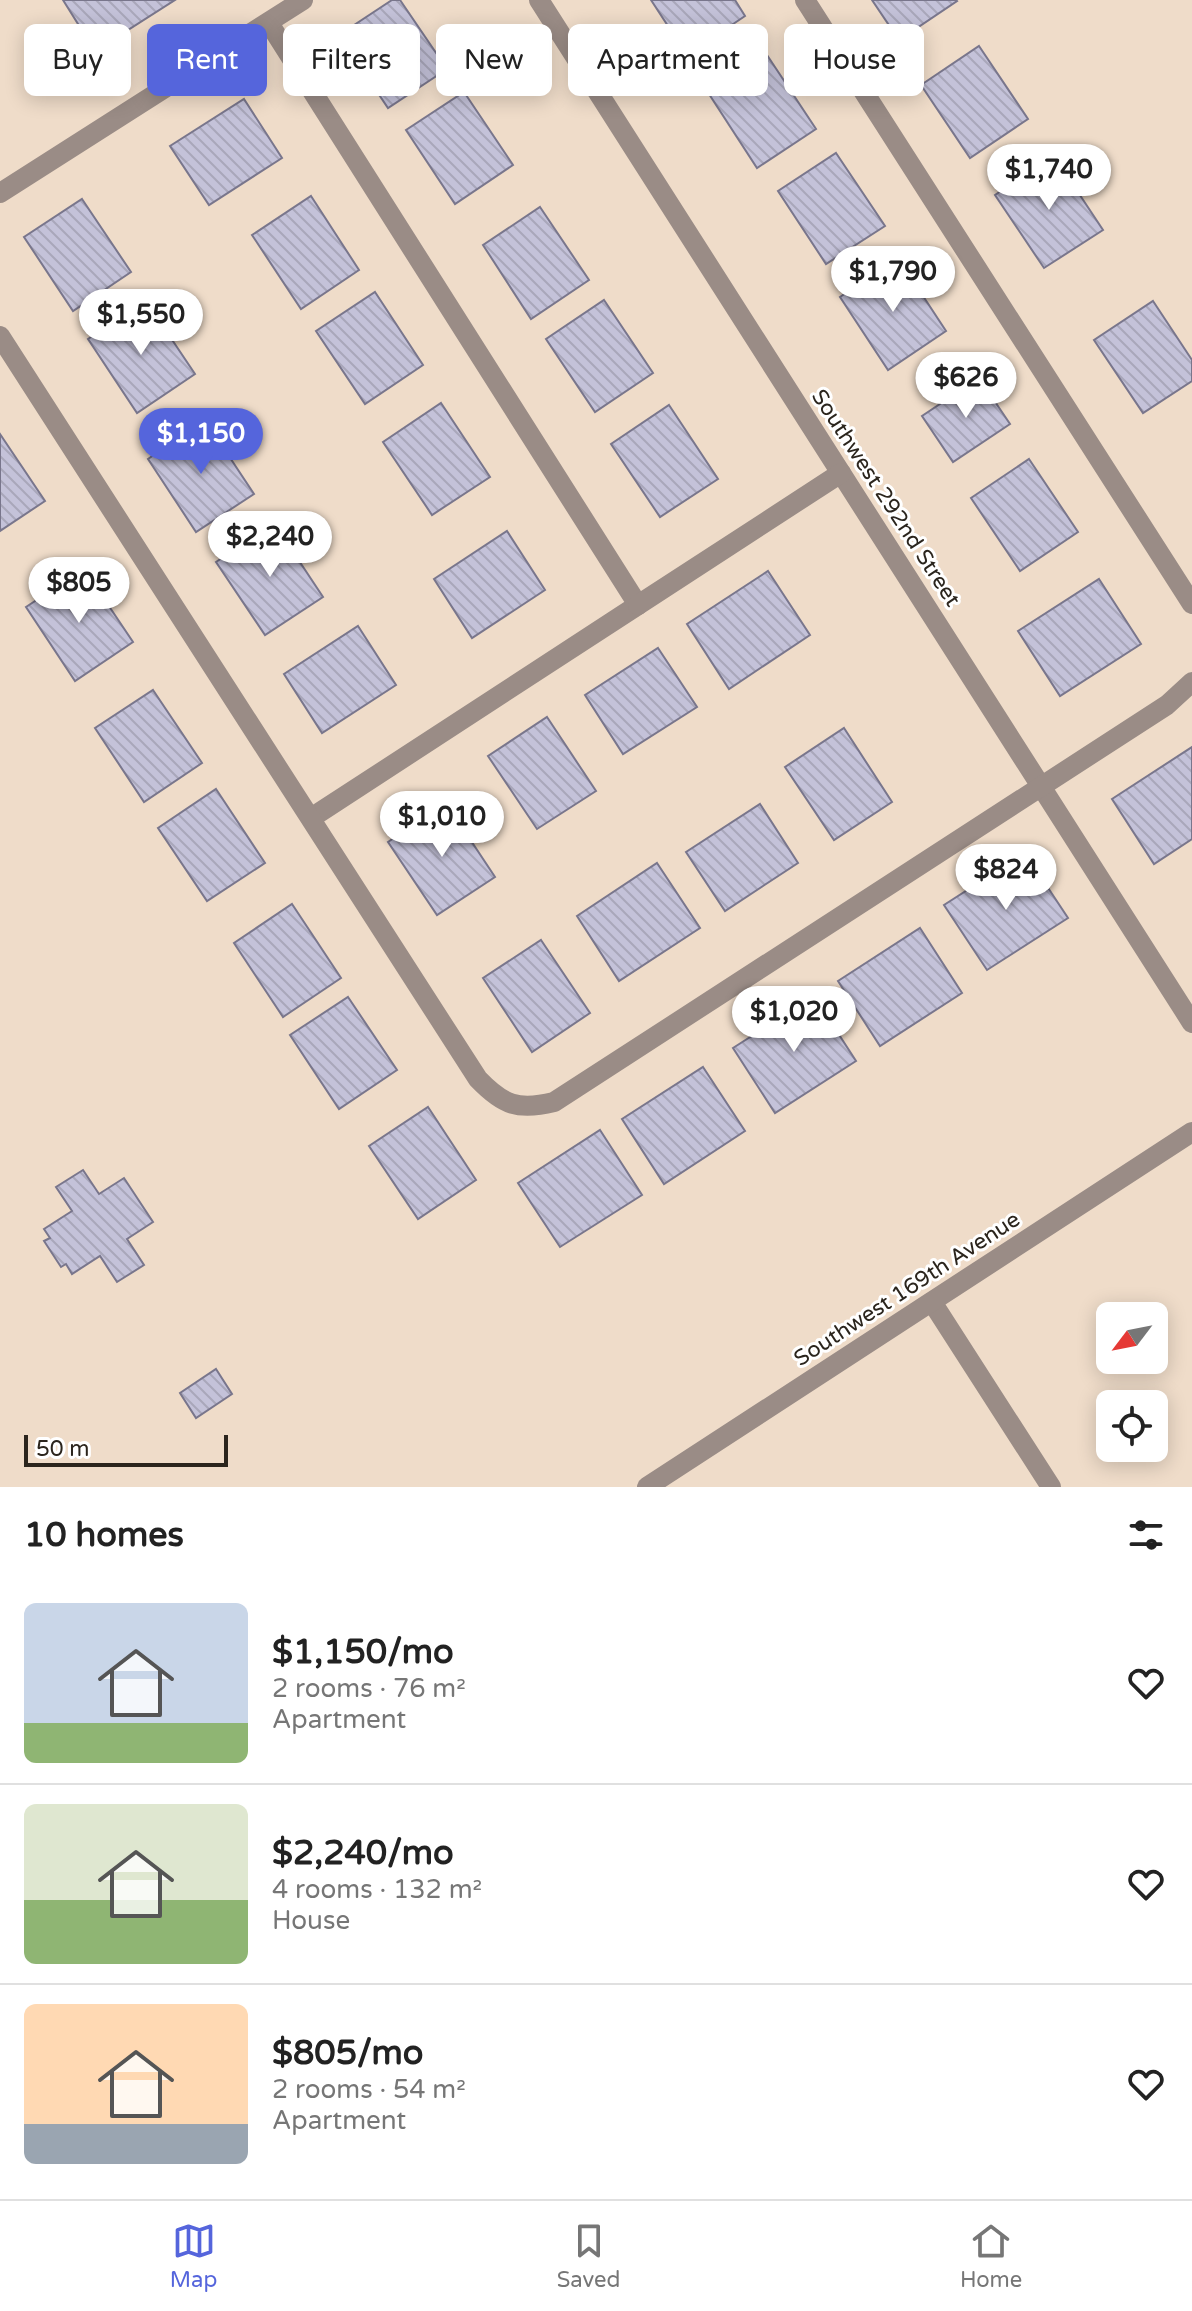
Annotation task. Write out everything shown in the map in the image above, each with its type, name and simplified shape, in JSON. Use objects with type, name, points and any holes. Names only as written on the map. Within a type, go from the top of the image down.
[{"type":"street","points":[[0,193],[303,0]]},
{"type":"street","name":"Southwest 292nd Street","points":[[539,0],[1192,1023]]},
{"type":"street","points":[[805,0],[1192,604]]},
{"type":"street","points":[[269,23],[638,605]]},
{"type":"street","points":[[0,336],[478,1079],[495,1097],[514,1105],[533,1107],[554,1102],[1167,705],[1192,682]]},
{"type":"street","points":[[311,818],[841,473]]},
{"type":"street","name":"Southwest 169th Avenue","points":[[647,1487],[1192,1132]]},
{"type":"street","points":[[932,1302],[1051,1487]]},
{"type":"building","points":[[63,0],[175,0],[131,28],[131,24],[78,24]]},
{"type":"building","points":[[392,0],[400,0],[416,24],[356,24]]},
{"type":"building","points":[[651,0],[735,0],[745,16],[733,24],[667,24]]},
{"type":"building","points":[[872,0],[957,1],[923,24],[888,24]]},
{"type":"building","points":[[420,29],[436,53],[436,76],[420,87]]},
{"type":"building","points":[[979,46],[1028,119],[970,158],[924,89],[924,83]]},
{"type":"building","points":[[768,57],[784,81],[784,96],[794,96],[816,129],[757,168],[710,96],[768,96]]},
{"type":"building","points":[[380,96],[406,96],[388,108]]},
{"type":"building","points":[[458,96],[467,96],[513,165],[455,204],[406,130]]},
{"type":"building","points":[[244,99],[282,158],[209,205],[170,146]]},
{"type":"building","points":[[836,153],[885,226],[826,264],[778,191]]},
{"type":"building","points":[[1054,156],[1103,230],[1044,268],[995,195]]},
{"type":"building","points":[[311,196],[359,270],[301,309],[252,235]]},
{"type":"building","points":[[82,199],[131,272],[73,311],[24,237]]},
{"type":"building","points":[[540,207],[589,280],[531,319],[483,245]]},
{"type":"building","points":[[898,258],[946,331],[888,370],[840,297]]},
{"type":"building","points":[[375,292],[423,365],[365,404],[316,331]]},
{"type":"building","points":[[604,300],[653,373],[595,412],[546,339]]},
{"type":"building","points":[[146,301],[195,374],[137,413],[88,339]]},
{"type":"building","points":[[1153,301],[1192,360],[1192,381],[1143,413],[1094,340]]},
{"type":"building","points":[[979,378],[1010,424],[953,462],[922,416]]},
{"type":"building","points":[[441,403],[490,477],[432,515],[383,442]]},
{"type":"building","points":[[669,405],[718,479],[660,517],[611,444]]},
{"type":"building","points":[[205,420],[254,494],[196,532],[148,459]]},
{"type":"building","points":[[0,434],[45,501],[0,531]]},
{"type":"building","points":[[1029,459],[1078,532],[1020,571],[971,498]]},
{"type":"building","points":[[274,523],[323,597],[265,635],[216,562]]},
{"type":"building","points":[[507,531],[545,590],[472,638],[434,579]]},
{"type":"building","points":[[84,569],[133,642],[75,681],[26,607]]},
{"type":"building","points":[[768,571],[810,635],[729,689],[687,624]]},
{"type":"building","points":[[1099,579],[1141,644],[1060,696],[1018,631]]},
{"type":"building","points":[[358,626],[396,685],[322,733],[284,674]]},
{"type":"building","points":[[658,648],[697,707],[623,754],[585,695]]},
{"type":"building","points":[[153,690],[202,763],[144,802],[95,728]]},
{"type":"building","points":[[547,717],[596,791],[537,829],[488,756]]},
{"type":"building","points":[[844,728],[892,802],[834,840],[785,767]]},
{"type":"building","points":[[1192,747],[1192,839],[1154,864],[1112,799]]},
{"type":"building","points":[[216,789],[265,863],[207,901],[158,828]]},
{"type":"building","points":[[446,803],[495,877],[437,915],[388,842]]},
{"type":"building","points":[[760,804],[798,863],[725,911],[686,852]]},
{"type":"building","points":[[1025,853],[1068,918],[987,970],[944,905]]},
{"type":"building","points":[[657,863],[700,928],[619,981],[577,916]]},
{"type":"building","points":[[292,904],[341,978],[283,1017],[234,943]]},
{"type":"building","points":[[920,928],[962,993],[880,1046],[838,981]]},
{"type":"building","points":[[541,940],[590,1013],[532,1052],[483,978]]},
{"type":"building","points":[[814,996],[856,1061],[775,1113],[733,1048]]},
{"type":"building","points":[[348,997],[397,1070],[339,1109],[290,1035]]},
{"type":"building","points":[[703,1067],[745,1131],[664,1184],[622,1119]]},
{"type":"building","points":[[428,1107],[476,1180],[418,1219],[369,1146]]},
{"type":"building","points":[[600,1130],[642,1195],[560,1247],[518,1183]]},
{"type":"building","points":[[83,1170],[99,1194],[124,1178],[153,1222],[127,1239],[144,1265],[117,1282],[100,1256],[72,1274],[66,1264],[61,1267],[44,1241],[50,1238],[44,1229],[72,1211],[56,1187]]},
{"type":"building","points":[[216,1369],[232,1394],[196,1418],[180,1393]]}]
